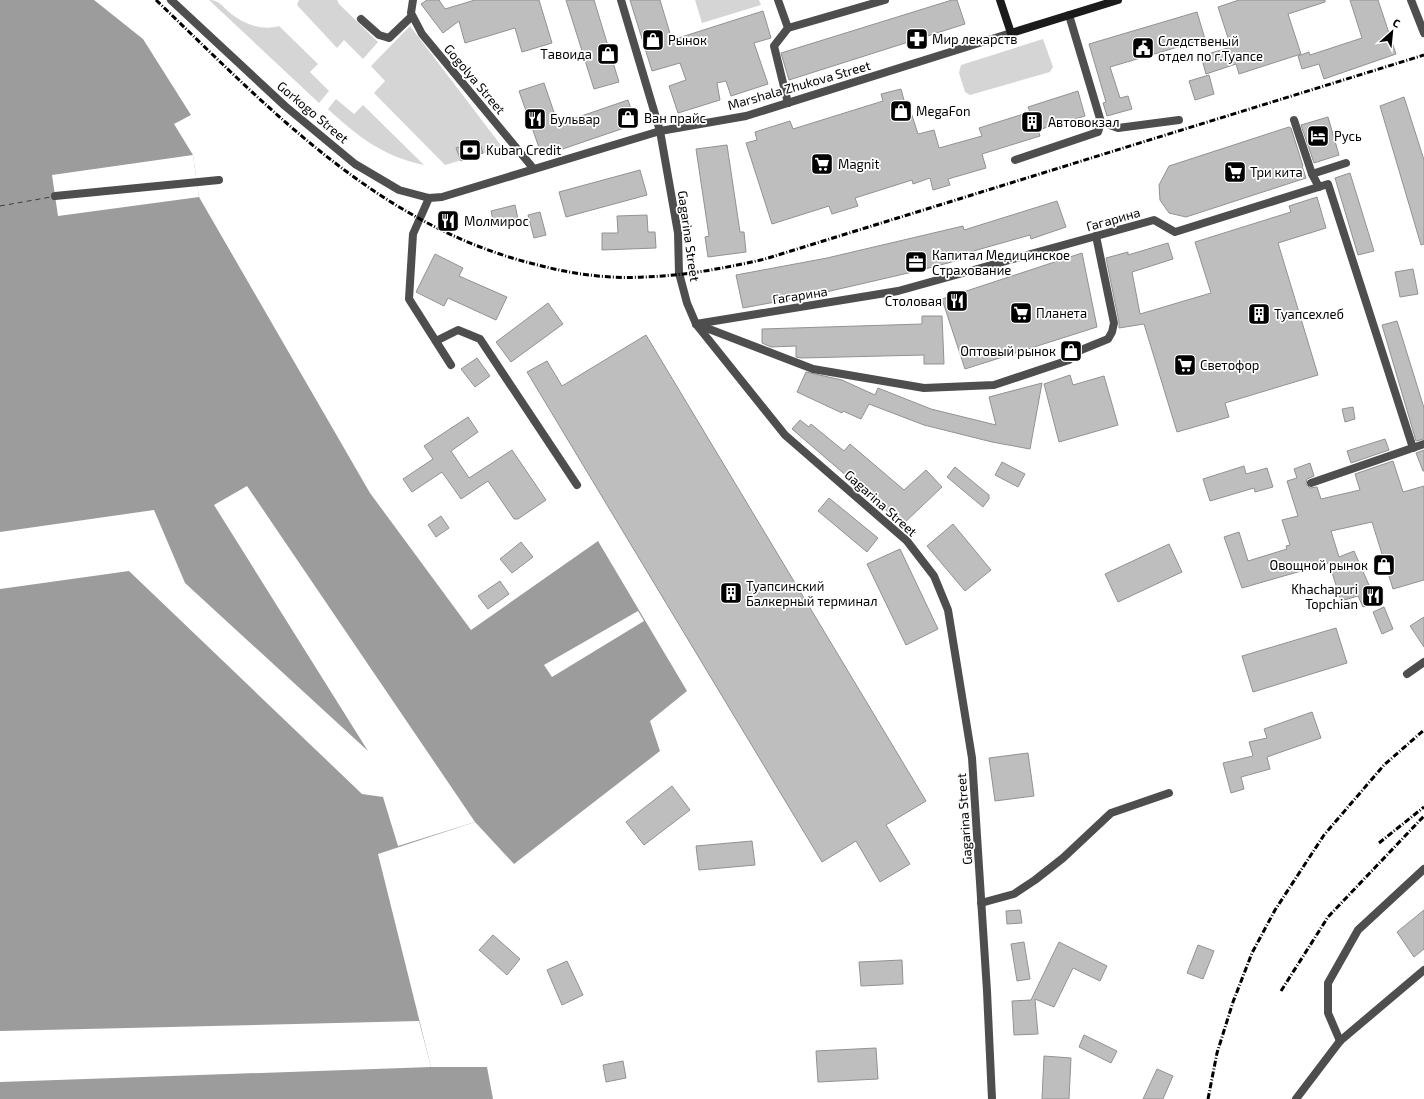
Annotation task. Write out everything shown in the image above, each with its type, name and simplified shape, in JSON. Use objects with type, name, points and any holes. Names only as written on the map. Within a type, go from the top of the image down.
[{"type":"main road","points":[[1000,0],[1011,33]]},
{"type":"main road","name":"Marshala Zhukova Street","points":[[1011,33],[1118,0]]},
{"type":"street","name":"Gorkogo Street","points":[[170,0],[285,106],[355,164],[399,190],[429,198],[442,197],[461,191]]},
{"type":"street","points":[[361,19],[378,36],[389,38],[412,16],[411,4],[413,0]]},
{"type":"street","name":"Gagarina Street","points":[[621,0],[660,131],[678,233],[679,273],[687,303],[696,324],[785,435],[907,541],[934,576],[948,610],[972,758],[992,1099]]},
{"type":"street","points":[[778,0],[788,28]]},
{"type":"street","points":[[788,103],[774,46],[788,28],[885,0]]},
{"type":"street","points":[[1410,0],[1424,33]]},
{"type":"street","name":"Gogolya Street","points":[[412,16],[422,34],[533,168]]},
{"type":"street","points":[[1015,160],[1098,132],[1101,122],[1069,16]]},
{"type":"street","name":"Marshala Zhukova Street","points":[[461,191],[533,168],[660,131],[746,116],[1011,33]]},
{"type":"street","points":[[1101,122],[1118,128],[1179,120]]},
{"type":"street","points":[[1294,120],[1312,174],[1318,187],[1328,184],[1413,448]]},
{"type":"street","points":[[1312,174],[1346,163]]},
{"type":"street","points":[[55,196],[197,184],[219,180]]},
{"type":"street","name":"Гагарина","points":[[696,324],[898,291],[1154,220],[1175,232],[1318,187]]},
{"type":"street","points":[[429,198],[413,234],[409,299],[451,365]]},
{"type":"street","points":[[696,324],[813,369],[924,388],[994,384],[1069,360],[1080,350],[1108,339],[1112,332],[1114,323],[1096,236]]},
{"type":"street","points":[[436,341],[458,330],[480,339],[577,485]]},
{"type":"street","points":[[1311,483],[1424,444]]},
{"type":"street","points":[[1407,674],[1424,662]]},
{"type":"street","points":[[981,903],[1014,894],[1035,880],[1063,858],[1111,813],[1169,793]]},
{"type":"street","points":[[1340,1041],[1328,1013],[1328,983],[1358,930],[1424,869]]},
{"type":"street","points":[[1296,1099],[1340,1041],[1424,970]]},
{"type":"shaded area","points":[[0,0],[94,0],[143,39],[191,115],[174,124],[193,155],[199,197],[370,493],[471,630],[598,541],[687,691],[650,721],[660,751],[514,864],[475,822],[378,854],[431,1067],[487,1067],[493,1099],[0,1099]]},
{"type":"shaded area","points":[[209,0],[218,2],[234,16],[246,23],[266,28],[279,26],[318,64],[310,72],[329,91],[319,103]]},
{"type":"shaded area","points":[[299,0],[337,0],[339,4],[378,42],[363,59],[344,40],[337,48],[297,5]]},
{"type":"shaded area","points":[[695,0],[759,0],[761,5],[702,23]]},
{"type":"shaded area","points":[[410,26],[502,148],[445,165],[374,93],[385,81],[371,66]]},
{"type":"shaded area","points":[[1043,39],[1053,67],[1050,72],[970,95],[965,92],[959,73],[961,65]]},
{"type":"shaded area","points":[[336,99],[354,114],[363,105],[424,165],[384,151],[361,137],[328,109]]},
{"type":"pier","points":[[193,155],[199,197],[58,216],[52,175]]},
{"type":"pier","points":[[247,486],[475,822],[398,846],[383,797],[362,794],[129,571],[0,589],[0,532],[154,510],[185,583],[368,751],[214,505]]},
{"type":"pier","points":[[638,611],[644,621],[552,677],[544,665]]},
{"type":"pier","points":[[419,1021],[431,1067],[0,1082],[0,1031]]},
{"type":"building","points":[[427,0],[439,0],[445,9],[475,0],[539,0],[552,43],[522,52],[515,28],[465,43],[459,21],[443,33],[421,4]]},
{"type":"building","points":[[566,0],[594,0],[619,82],[594,89]]},
{"type":"building","points":[[630,0],[660,0],[672,40],[763,11],[771,38],[754,43],[768,84],[731,96],[726,81],[717,83],[720,100],[678,113],[669,86],[686,80],[680,63],[652,71]]},
{"type":"building","points":[[952,0],[957,0],[965,24],[789,80],[781,53]]},
{"type":"building","points":[[1239,0],[1325,0],[1325,2],[1288,14],[1301,54],[1239,74],[1236,64],[1206,74],[1201,56],[1231,47],[1218,7]]},
{"type":"building","points":[[1350,0],[1378,0],[1396,54],[1324,79],[1319,64],[1302,69],[1298,56],[1309,52],[1310,55],[1362,38]]},
{"type":"building","points":[[1197,12],[1205,39],[1110,67],[1120,98],[1128,96],[1132,109],[1107,116],[1103,103],[1106,102],[1089,44]]},
{"type":"building","points":[[1209,75],[1214,94],[1195,100],[1189,81]]},
{"type":"building","points":[[544,83],[558,124],[628,100],[636,124],[542,156],[519,91]]},
{"type":"building","points":[[901,89],[905,104],[908,103],[918,134],[934,130],[939,148],[982,136],[979,128],[1030,112],[1028,107],[1078,91],[1085,116],[1038,130],[1040,136],[982,154],[986,168],[948,179],[950,185],[933,190],[930,178],[913,184],[912,180],[855,198],[858,206],[832,214],[829,206],[772,224],[746,143],[757,140],[755,132],[790,121],[793,129],[883,101],[881,94]]},
{"type":"building","points":[[1404,97],[1424,160],[1424,244],[1421,245],[1380,106]]},
{"type":"building","points":[[1328,117],[1339,155],[1314,163],[1301,125]]},
{"type":"building","name":"Три кита","points":[[1289,127],[1291,128],[1306,178],[1186,217],[1169,213],[1160,200],[1159,185],[1169,166]]},
{"type":"building","name":"Kuban Credit","points":[[479,140],[483,153],[461,161],[456,148]]},
{"type":"building","points":[[727,145],[740,232],[744,232],[746,252],[708,257],[705,237],[709,236],[696,149]]},
{"type":"building","points":[[640,170],[647,195],[566,217],[559,192]]},
{"type":"building","points":[[1350,173],[1374,251],[1358,255],[1335,178]]},
{"type":"building","points":[[1317,197],[1326,228],[1278,243],[1318,375],[1225,403],[1229,417],[1177,432],[1144,324],[1119,328],[1106,258],[1128,252],[1128,255],[1168,243],[1173,259],[1132,272],[1140,314],[1211,293],[1195,242],[1291,212],[1289,206]]},
{"type":"building","points":[[1057,201],[1066,227],[1031,239],[1030,235],[970,252],[971,257],[917,271],[813,295],[743,308],[736,275],[827,258],[963,226],[964,230]]},
{"type":"building","points":[[515,205],[518,219],[494,225],[491,211]]},
{"type":"building","points":[[540,212],[546,235],[534,238],[528,215]]},
{"type":"building","points":[[647,215],[648,232],[655,232],[656,248],[602,250],[602,233],[618,233],[617,216]]},
{"type":"building","name":"Планета","points":[[1082,253],[1097,327],[965,369],[942,299]]},
{"type":"building","points":[[435,254],[463,268],[459,276],[507,297],[496,320],[448,298],[444,306],[416,292]]},
{"type":"building","points":[[1413,269],[1418,294],[1400,297],[1395,272]]},
{"type":"building","points":[[548,303],[563,324],[511,362],[496,342]]},
{"type":"building","points":[[922,316],[942,316],[944,364],[924,364],[924,355],[801,358],[796,357],[796,346],[771,347],[762,343],[762,329],[922,324]]},
{"type":"building","points":[[1397,321],[1424,408],[1424,439],[1416,441],[1382,325]]},
{"type":"building","name":"Туапсинский Балкерный терминал","points":[[646,335],[926,801],[886,825],[910,864],[880,882],[856,841],[822,862],[527,372],[547,361],[562,386]]},
{"type":"building","points":[[477,358],[490,376],[475,387],[461,369]]},
{"type":"building","points":[[806,372],[842,380],[875,395],[878,388],[931,409],[996,425],[989,397],[1042,383],[1030,449],[992,442],[924,425],[869,404],[861,419],[843,411],[842,413],[797,392]]},
{"type":"building","points":[[1070,375],[1073,385],[1104,376],[1118,425],[1059,442],[1044,384]]},
{"type":"building","points":[[1353,407],[1355,419],[1345,422],[1342,409]]},
{"type":"building","points":[[468,417],[478,432],[451,451],[469,478],[512,450],[546,500],[518,519],[514,519],[488,481],[461,499],[442,472],[412,492],[403,479],[433,459],[424,446]]},
{"type":"building","points":[[800,420],[809,427],[811,424],[844,451],[850,444],[904,490],[926,470],[942,487],[901,526],[884,508],[792,429]]},
{"type":"building","points":[[1385,439],[1389,450],[1351,463],[1347,451]]},
{"type":"building","points":[[1424,450],[1424,471],[1423,471],[1416,453]]},
{"type":"building","points":[[1393,461],[1403,492],[1424,486],[1424,580],[1393,589],[1372,522],[1331,531],[1339,557],[1354,551],[1376,601],[1363,607],[1358,596],[1341,601],[1329,563],[1242,588],[1224,537],[1239,532],[1248,561],[1287,549],[1286,546],[1290,545],[1282,520],[1298,516],[1287,481],[1297,478],[1294,469],[1310,463],[1314,476],[1307,479],[1306,484],[1310,488],[1317,487],[1321,499],[1360,490],[1355,474]]},
{"type":"building","points":[[1002,462],[1025,474],[1018,487],[995,475]]},
{"type":"building","points":[[1244,466],[1246,474],[1267,468],[1273,487],[1255,492],[1254,488],[1210,501],[1203,479]]},
{"type":"building","points":[[955,467],[989,495],[989,499],[983,507],[947,477]]},
{"type":"building","points":[[829,498],[878,538],[867,552],[818,511]]},
{"type":"building","points":[[441,516],[449,528],[436,537],[428,525]]},
{"type":"building","points":[[953,524],[991,570],[965,591],[927,546]]},
{"type":"building","points":[[521,542],[533,557],[512,573],[500,559]]},
{"type":"building","points":[[1169,544],[1182,572],[1118,602],[1105,574]]},
{"type":"building","points":[[900,549],[938,629],[906,645],[867,564]]},
{"type":"building","points":[[500,581],[509,594],[488,609],[478,596]]},
{"type":"building","points":[[1384,607],[1393,629],[1382,634],[1373,612]]},
{"type":"building","points":[[1424,617],[1424,647],[1410,626]]},
{"type":"building","points":[[1336,628],[1347,663],[1253,692],[1242,656]]},
{"type":"building","points":[[1312,712],[1321,738],[1267,757],[1270,769],[1241,777],[1244,789],[1231,793],[1223,763],[1253,756],[1249,742],[1267,738],[1264,729]]},
{"type":"building","points":[[1028,753],[1034,796],[995,801],[989,758]]},
{"type":"building","points":[[672,786],[690,810],[644,845],[626,822]]},
{"type":"building","points":[[752,841],[755,865],[699,870],[696,846]]},
{"type":"building","points":[[1020,910],[1022,923],[1007,924],[1006,911]]},
{"type":"building","points":[[1424,910],[1424,949],[1414,957],[1397,932]]},
{"type":"building","points":[[493,935],[520,959],[507,975],[479,950]]},
{"type":"building","points":[[1024,942],[1030,979],[1017,981],[1011,944]]},
{"type":"building","points":[[1059,942],[1107,966],[1100,981],[1073,968],[1054,1007],[1035,999],[1038,1034],[1014,1035],[1012,1001],[1031,1000]]},
{"type":"building","points":[[1198,945],[1214,951],[1203,979],[1187,973]]},
{"type":"building","points":[[902,960],[903,984],[861,986],[859,962]]},
{"type":"building","points":[[567,961],[583,995],[562,1005],[547,970]]},
{"type":"building","points":[[1084,1035],[1117,1051],[1111,1063],[1079,1047]]},
{"type":"building","points":[[876,1048],[878,1079],[818,1082],[816,1051]]},
{"type":"building","points":[[1044,1056],[1071,1058],[1069,1099],[1042,1099]]},
{"type":"building","points":[[623,1061],[626,1078],[606,1082],[603,1065]]},
{"type":"building","points":[[1157,1069],[1173,1076],[1163,1099],[1143,1099]]},
{"type":"ferry route","points":[[0,206],[51,197]]},
{"type":"railway","points":[[156,0],[285,122],[330,159],[377,193],[427,223],[481,247],[551,268],[590,275],[617,277],[658,276],[689,273],[765,259],[1424,55]]},
{"type":"railway","points":[[1208,1099],[1217,1053],[1233,1002],[1252,953],[1275,910],[1324,835],[1384,765],[1424,730]]},
{"type":"railway","points":[[1379,843],[1424,807]]},
{"type":"railway","points":[[1281,991],[1328,917],[1424,816]]},
{"type":"place","name":"Мир лекарств","points":[[917,39]]},
{"type":"place","name":"Рынок","points":[[653,40]]},
{"type":"place","name":"Следственый отдел по г.Туапсе","points":[[1143,48]]},
{"type":"place","name":"Тавоида","points":[[608,54]]},
{"type":"place","name":"MegaFon","points":[[901,111]]},
{"type":"place","name":"Ван прайс","points":[[628,118]]},
{"type":"place","name":"Бульвар","points":[[535,119]]},
{"type":"place","name":"Автовокзал","points":[[1032,122]]},
{"type":"place","name":"Русь","points":[[1318,136]]},
{"type":"place","name":"Kuban Credit","points":[[470,150]]},
{"type":"place","name":"Magnit","points":[[822,164]]},
{"type":"place","name":"Три кита","points":[[1235,172]]},
{"type":"place","name":"Молмирос","points":[[448,221]]},
{"type":"place","name":"Капитал Медицинское Страхование","points":[[916,262]]},
{"type":"place","name":"Столовая","points":[[957,301]]},
{"type":"place","name":"Планета","points":[[1021,313]]},
{"type":"place","name":"Туапсехлеб","points":[[1259,314]]},
{"type":"place","name":"Оптовый рынок","points":[[1071,351]]},
{"type":"place","name":"Светофор","points":[[1185,365]]},
{"type":"place","name":"Овощной рынок","points":[[1384,565]]},
{"type":"place","name":"Туапсинский Балкерный терминал","points":[[731,593]]},
{"type":"place","name":"Khachapuri Topchian","points":[[1373,596]]}]
